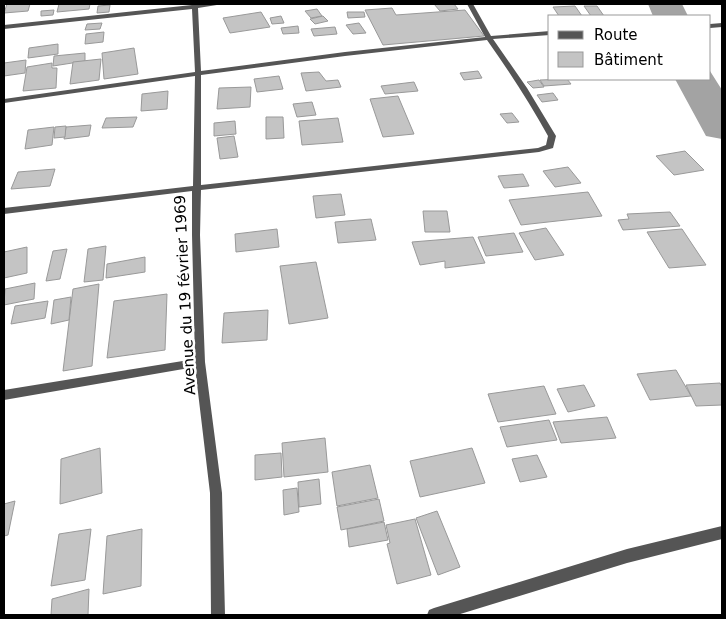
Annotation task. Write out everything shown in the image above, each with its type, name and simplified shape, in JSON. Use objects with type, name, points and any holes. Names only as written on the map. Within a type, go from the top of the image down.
[{"type":"street","points":[[4,27],[195,5],[220,4]]},
{"type":"street","points":[[4,211],[540,150],[550,146],[552,136],[533,102],[489,38],[470,4]]},
{"type":"street","name":"Avenue du 19 février 1969","points":[[195,5],[198,74],[196,188],[200,362],[216,493],[218,615]]},
{"type":"street","points":[[4,101],[198,74],[489,38],[548,34]]},
{"type":"street","points":[[4,395],[200,362]]},
{"type":"street","points":[[434,615],[627,556],[722,532]]},
{"type":"building","points":[[7,4],[30,4],[28,11],[4,13]]},
{"type":"building","points":[[59,4],[90,4],[89,9],[57,12]]},
{"type":"building","points":[[434,4],[454,4],[458,9],[440,11]]},
{"type":"building","points":[[110,5],[109,12],[97,13],[98,6]]},
{"type":"building","points":[[575,6],[581,15],[558,15],[553,7]]},
{"type":"building","points":[[584,6],[597,6],[603,15],[590,15]]},
{"type":"building","points":[[392,8],[396,15],[465,10],[484,36],[383,45],[365,10]]},
{"type":"building","points":[[317,9],[322,16],[311,18],[305,11]]},
{"type":"building","points":[[54,10],[53,15],[41,16],[41,11]]},
{"type":"building","points":[[261,12],[270,27],[230,33],[223,18]]},
{"type":"building","points":[[347,12],[364,12],[365,17],[348,18]]},
{"type":"building","points":[[281,16],[284,23],[272,24],[270,18]]},
{"type":"building","points":[[323,16],[328,21],[315,24],[310,19]]},
{"type":"building","points":[[102,23],[100,29],[85,30],[87,24]]},
{"type":"building","points":[[359,23],[366,33],[353,34],[346,25]]},
{"type":"building","points":[[298,26],[299,33],[283,34],[281,28]]},
{"type":"building","points":[[335,27],[337,34],[314,36],[311,29]]},
{"type":"building","points":[[104,32],[103,42],[85,44],[86,34]]},
{"type":"building","points":[[58,44],[58,54],[28,58],[29,48]]},
{"type":"building","points":[[134,48],[138,74],[104,79],[102,53]]},
{"type":"building","points":[[85,53],[85,61],[53,66],[54,56]]},
{"type":"building","points":[[101,59],[99,80],[70,84],[73,62]]},
{"type":"building","points":[[26,60],[25,73],[4,76],[4,63]]},
{"type":"building","points":[[52,63],[52,68],[57,68],[56,88],[23,91],[27,67]]},
{"type":"building","points":[[478,71],[482,78],[464,80],[460,73]]},
{"type":"building","points":[[319,72],[326,81],[338,80],[341,87],[306,91],[301,73]]},
{"type":"building","points":[[279,76],[283,89],[257,92],[254,79]]},
{"type":"building","points":[[539,80],[544,87],[533,88],[527,82]]},
{"type":"building","points":[[540,80],[568,80],[571,84],[544,86]]},
{"type":"building","points":[[414,82],[418,91],[385,94],[381,86]]},
{"type":"building","points":[[251,87],[250,107],[217,109],[219,88]]},
{"type":"building","points":[[168,91],[167,109],[141,111],[142,94]]},
{"type":"building","points":[[553,93],[558,100],[542,102],[537,95]]},
{"type":"building","points":[[398,96],[414,134],[383,137],[370,99]]},
{"type":"building","points":[[312,102],[316,115],[297,117],[293,104]]},
{"type":"building","points":[[512,113],[519,122],[507,123],[500,114]]},
{"type":"building","points":[[137,117],[133,127],[102,128],[106,118]]},
{"type":"building","points":[[266,117],[283,117],[284,138],[266,139]]},
{"type":"building","points":[[338,118],[343,142],[302,145],[299,121]]},
{"type":"building","points":[[235,121],[236,134],[214,136],[214,123]]},
{"type":"building","points":[[91,125],[89,136],[64,139],[66,127]]},
{"type":"building","points":[[66,126],[65,137],[54,138],[55,127]]},
{"type":"building","points":[[54,127],[52,145],[25,149],[28,130]]},
{"type":"building","points":[[234,136],[238,157],[220,159],[217,138]]},
{"type":"building","points":[[685,151],[704,170],[674,175],[656,156]]},
{"type":"building","points":[[568,167],[581,183],[555,187],[543,171]]},
{"type":"building","points":[[55,169],[50,186],[11,189],[18,172]]},
{"type":"building","points":[[523,174],[529,186],[504,188],[498,176]]},
{"type":"building","points":[[588,192],[602,216],[521,225],[509,200]]},
{"type":"building","points":[[341,194],[345,215],[316,218],[313,196]]},
{"type":"building","points":[[423,211],[447,211],[450,232],[425,232]]},
{"type":"building","points":[[670,212],[680,226],[623,230],[618,220],[629,219],[627,214]]},
{"type":"building","points":[[371,219],[376,240],[338,243],[335,222]]},
{"type":"building","points":[[546,228],[564,255],[535,260],[519,233]]},
{"type":"building","points":[[277,229],[279,247],[236,252],[235,234]]},
{"type":"building","points":[[682,229],[706,265],[669,268],[647,232]]},
{"type":"building","points":[[514,233],[523,252],[486,256],[478,237]]},
{"type":"building","points":[[473,237],[485,263],[445,268],[445,261],[420,265],[412,242]]},
{"type":"building","points":[[106,246],[103,280],[84,282],[88,249]]},
{"type":"building","points":[[27,247],[27,273],[4,278],[4,252]]},
{"type":"building","points":[[67,249],[60,279],[46,281],[53,251]]},
{"type":"building","points":[[145,257],[145,272],[106,278],[107,264]]},
{"type":"building","points":[[316,262],[328,318],[289,324],[280,266]]},
{"type":"building","points":[[35,283],[34,299],[4,305],[5,289]]},
{"type":"building","points":[[99,284],[92,366],[63,371],[73,289]]},
{"type":"building","points":[[167,294],[165,350],[107,358],[114,301]]},
{"type":"building","points":[[71,297],[69,320],[51,324],[54,300]]},
{"type":"building","points":[[48,301],[45,318],[11,324],[15,306]]},
{"type":"building","points":[[268,310],[267,340],[222,343],[224,313]]},
{"type":"building","points":[[676,370],[691,396],[650,400],[637,374]]},
{"type":"building","points":[[720,383],[722,387],[722,405],[696,406],[686,385]]},
{"type":"building","points":[[584,385],[595,406],[568,412],[557,389]]},
{"type":"building","points":[[544,386],[556,414],[498,422],[488,394]]},
{"type":"building","points":[[607,417],[616,438],[561,443],[553,422]]},
{"type":"building","points":[[549,420],[557,440],[507,447],[500,427]]},
{"type":"building","points":[[325,438],[328,472],[284,477],[282,443]]},
{"type":"building","points":[[100,448],[102,493],[60,504],[61,459]]},
{"type":"building","points":[[472,448],[485,483],[420,497],[410,461]]},
{"type":"building","points":[[281,453],[282,477],[255,480],[255,455]]},
{"type":"building","points":[[537,455],[547,477],[520,482],[512,459]]},
{"type":"building","points":[[370,465],[378,498],[337,506],[332,472]]},
{"type":"building","points":[[319,479],[321,504],[299,507],[298,482]]},
{"type":"building","points":[[297,488],[299,512],[284,515],[283,490]]},
{"type":"building","points":[[379,499],[384,521],[341,530],[337,507]]},
{"type":"building","points":[[15,501],[8,535],[4,536],[4,504]]},
{"type":"building","points":[[437,511],[460,567],[438,575],[416,518]]},
{"type":"building","points":[[415,519],[431,575],[397,584],[387,544],[390,543],[386,525]]},
{"type":"building","points":[[384,522],[388,540],[349,547],[347,529]]},
{"type":"building","points":[[91,529],[85,580],[51,586],[59,534]]},
{"type":"building","points":[[142,529],[141,586],[103,594],[107,536]]},
{"type":"building","points":[[89,589],[88,615],[51,615],[52,599]]},
{"type":"waterway","points":[[665,4],[670,15]]},
{"type":"waterway","points":[[696,80],[722,126]]}]
